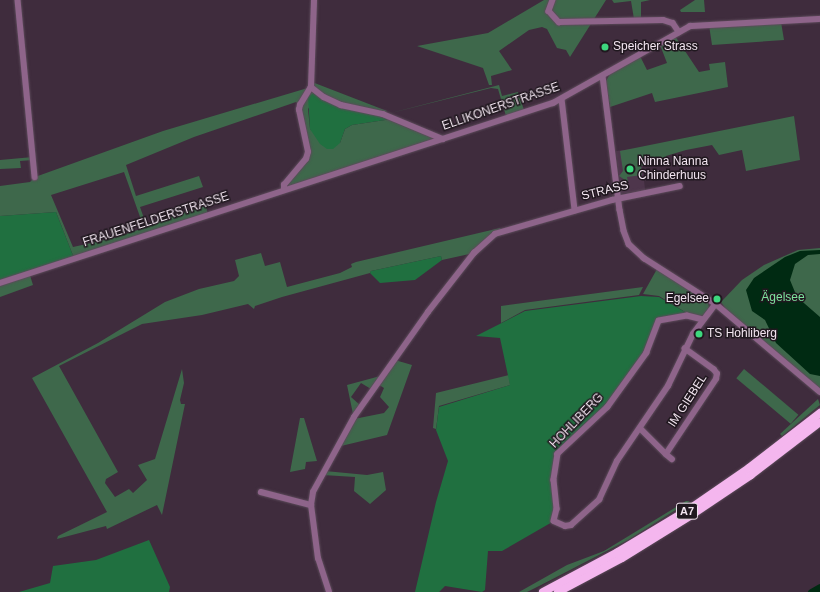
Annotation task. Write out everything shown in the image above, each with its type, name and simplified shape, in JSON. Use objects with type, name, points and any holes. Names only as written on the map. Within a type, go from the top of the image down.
[{"type":"highway","name":"A7","points":[[543,592],[630,545],[691,508],[749,468],[820,413]]},
{"type":"highway","name":"A7","points":[[558,592],[622,558],[693,514],[751,475],[820,422]]},
{"type":"street","points":[[18,0],[35,177]]},
{"type":"street","points":[[284,189],[284,185],[306,159],[308,152],[299,110],[300,105],[311,87],[314,0]]},
{"type":"street","points":[[553,0],[549,11],[559,22],[663,20],[673,23],[679,32]]},
{"type":"street","name":"ELLIKONERSTRASSE","points":[[320,178],[562,99],[679,32],[696,24],[820,19]]},
{"type":"street","points":[[603,76],[624,231],[633,248],[716,304],[820,392]]},
{"type":"street","points":[[311,87],[324,97],[341,105],[383,114],[442,139]]},
{"type":"street","name":"STRASS","points":[[562,99],[575,210],[619,198],[680,186]]},
{"type":"street","name":"FRAUENFELDERSTRASSE","points":[[0,283],[320,178]]},
{"type":"street","points":[[329,592],[318,559],[311,505],[313,492],[346,429],[428,312],[477,249],[495,234],[575,210]]},
{"type":"street","name":"HOHLIBERG","points":[[703,320],[687,316],[659,321],[647,353],[608,407],[558,454],[554,480],[557,509],[554,521],[565,526],[571,525],[598,500],[617,461],[668,386],[685,349],[703,320],[716,304]]},
{"type":"street","name":"IM GIEBEL","points":[[666,454],[717,376],[714,370],[685,349]]},
{"type":"street","points":[[640,428],[672,460]]},
{"type":"street","points":[[261,492],[311,505]]},
{"type":"shaded area","name":"Ninna Nanna Chinderhuus","points":[[640,148],[645,191],[621,194],[616,151]]},
{"type":"shaded area","name":"Ägelsee","points":[[820,250],[820,254],[808,255],[795,264],[790,280],[797,297],[820,317],[820,376],[810,374],[776,343],[765,320],[752,311],[746,290],[754,278],[785,257],[800,251]]},
{"type":"green space","points":[[544,0],[606,0],[570,57],[566,50],[557,48],[547,29],[542,27],[529,30],[499,51],[512,70],[491,76],[492,85],[489,85],[483,68],[417,46],[488,33]]},
{"type":"green space","points":[[612,0],[650,0],[641,2],[641,19],[634,19],[631,1],[614,3]]},
{"type":"green space","points":[[695,0],[704,0],[705,12],[681,12],[680,10]]},
{"type":"green space","points":[[781,22],[784,40],[712,45],[709,25]]},
{"type":"green space","points":[[675,36],[699,72],[710,70],[709,64],[725,62],[728,87],[655,102],[652,93],[610,107],[606,81],[610,74],[640,56],[647,70],[667,63],[660,45]]},
{"type":"green space","points":[[312,82],[387,111],[383,114],[310,106],[308,109],[310,129],[340,143],[345,129],[352,125],[385,120],[391,117],[443,139],[284,189],[306,159],[300,105],[296,102],[194,137],[126,165],[136,196],[199,176],[203,187],[140,207],[146,224],[206,206],[208,216],[74,258],[56,212],[0,216],[0,186],[30,182],[35,177],[163,131],[311,87]],"holes":[[[124,172],[144,228],[114,238],[73,247],[51,195]]]},
{"type":"green space","points":[[499,85],[502,96],[518,92],[524,110],[506,116],[498,89],[491,88],[387,114]]},
{"type":"green space","points":[[315,92],[324,97],[391,117],[385,120],[352,125],[345,129],[340,143],[333,149],[327,149],[320,144],[310,129],[308,97]]},
{"type":"green space","points":[[794,116],[800,160],[746,171],[742,150],[719,155],[712,145],[666,156],[667,161],[641,166],[642,175],[627,177],[628,182],[619,176],[623,171],[620,151]]},
{"type":"green space","points":[[33,157],[33,160],[20,161],[21,168],[0,169],[0,160]]},
{"type":"green space","points":[[56,212],[74,258],[0,283],[0,216]]},
{"type":"green space","points":[[500,228],[504,232],[495,234],[474,253],[442,260],[441,256],[371,271],[370,273],[282,297],[255,306],[254,309],[248,304],[202,315],[142,324],[59,366],[118,472],[106,479],[105,483],[115,497],[129,489],[133,493],[147,480],[138,465],[155,459],[182,369],[184,383],[180,400],[181,404],[185,404],[162,515],[157,505],[107,529],[106,526],[57,539],[58,536],[107,512],[32,378],[98,343],[165,302],[199,289],[234,281],[239,276],[235,260],[261,253],[265,266],[280,262],[287,287],[340,273],[352,267],[351,264],[356,262]]},
{"type":"green space","name":"Ägelsee","points":[[820,248],[820,390],[728,312],[721,302],[742,280],[764,265],[798,250]]},
{"type":"green space","points":[[441,256],[442,260],[415,280],[380,283],[370,273],[371,271]]},
{"type":"green space","points":[[657,269],[707,300],[709,307],[704,316],[690,315],[659,296],[643,294]]},
{"type":"green space","points":[[29,272],[33,285],[0,297],[0,283]]},
{"type":"green space","points":[[643,287],[639,295],[525,310],[501,323],[501,306]]},
{"type":"green space","points":[[641,296],[659,297],[685,312],[687,316],[659,321],[651,346],[608,407],[556,458],[557,509],[554,521],[502,551],[488,551],[485,590],[482,592],[445,586],[439,592],[415,592],[436,502],[448,461],[436,430],[439,407],[510,385],[500,338],[476,336],[525,311]]},
{"type":"green space","points":[[395,360],[412,365],[387,435],[341,446],[354,419],[384,413],[389,407],[380,397],[384,388],[376,383],[371,389],[361,383],[351,397],[360,405],[353,414],[347,385],[384,375]]},
{"type":"green space","points":[[744,369],[798,415],[791,424],[736,378]]},
{"type":"green space","points":[[509,375],[510,385],[439,406],[436,429],[433,428],[436,393]]},
{"type":"green space","points":[[818,399],[820,405],[782,436],[780,434]]},
{"type":"green space","points":[[300,418],[304,418],[317,461],[306,462],[305,469],[290,472]]},
{"type":"green space","points":[[325,471],[367,475],[383,472],[386,490],[370,504],[354,491],[355,477],[323,475]]},
{"type":"green space","points":[[686,501],[690,501],[628,540],[527,592],[519,592],[567,565],[604,551]]},
{"type":"green space","points":[[149,540],[170,587],[169,592],[19,592],[50,583],[53,566],[96,560]]},
{"type":"waterway","points":[[811,592],[820,587]]},
{"type":"place","name":"Speicher Strass","points":[[605,47]]},
{"type":"place","name":"Ninna Nanna Chinderhuus","points":[[630,169]]},
{"type":"place","name":"Egelsee","points":[[717,299]]},
{"type":"place","name":"TS Hohliberg","points":[[699,334]]}]
